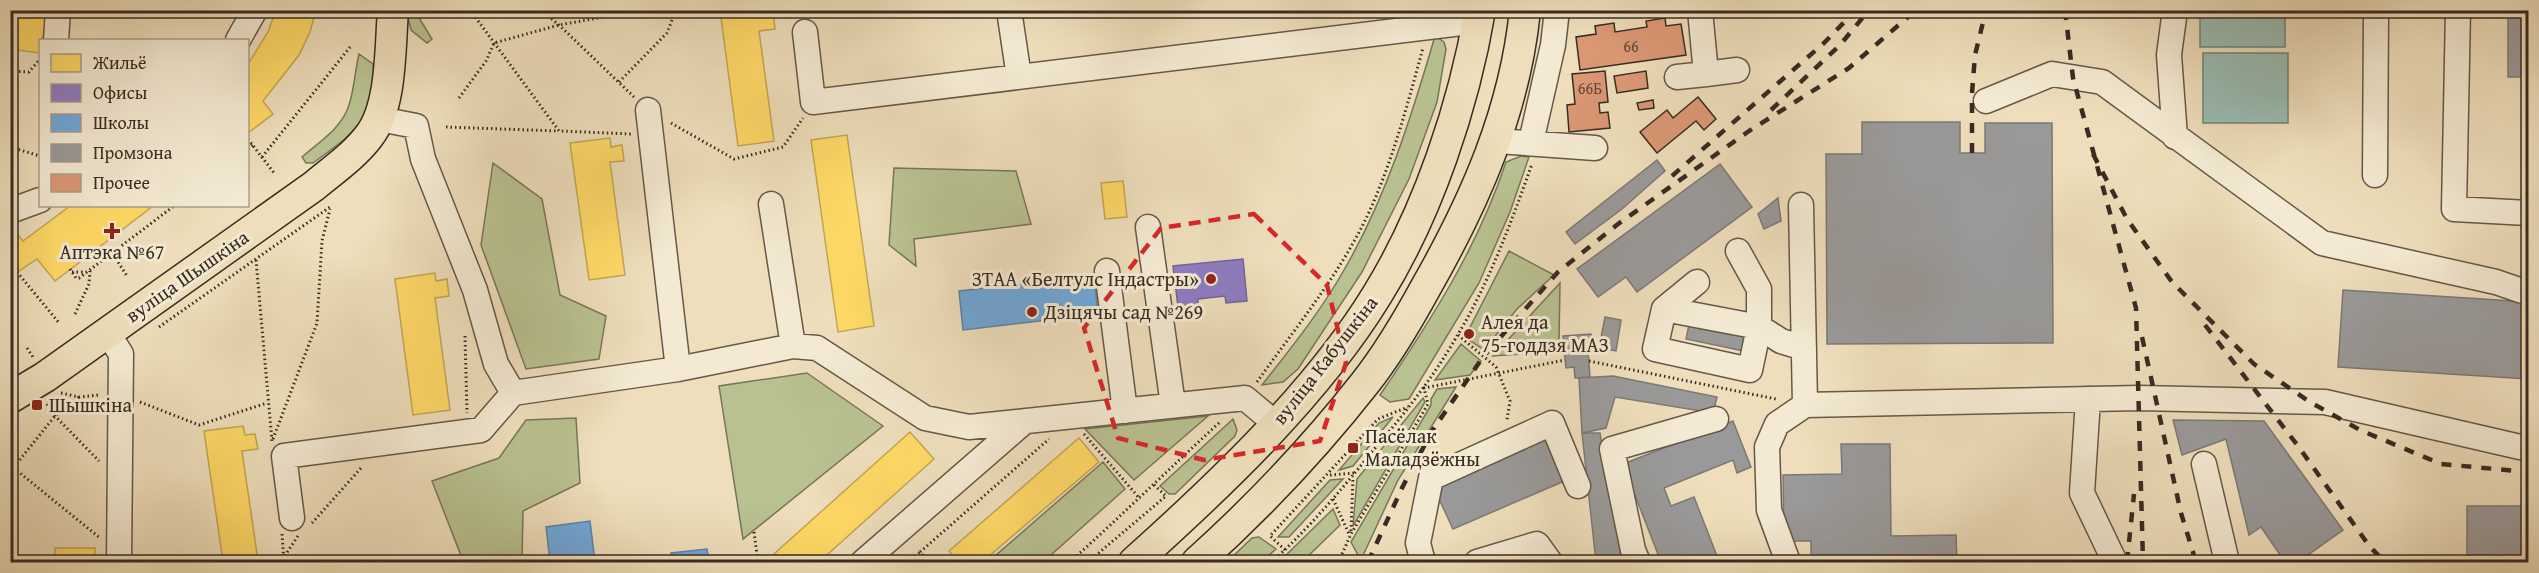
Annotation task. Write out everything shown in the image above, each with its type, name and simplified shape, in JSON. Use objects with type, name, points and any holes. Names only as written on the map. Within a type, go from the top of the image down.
[{"type":"main road","name":"вуліца Шышкіна","points":[[11,410],[107,332],[314,186],[357,151],[379,119],[388,74],[393,10]]},
{"type":"main road","name":"вуліца Кабушкіна","points":[[1197,562],[1252,513],[1315,445],[1366,382],[1411,314],[1457,230],[1497,141],[1521,41],[1525,10]]},
{"type":"main road","name":"вуліца Кабушкіна","points":[[1134,562],[1224,478],[1276,423],[1332,358],[1376,297],[1399,257],[1436,171],[1462,88],[1479,16]]},
{"type":"main road","points":[[1420,212],[1457,230]]},
{"type":"lane","points":[[56,39],[58,10]]},
{"type":"lane","points":[[239,39],[255,10]]},
{"type":"lane","points":[[1009,10],[1019,77]]},
{"type":"lane","points":[[1539,142],[1557,10]]},
{"type":"lane","points":[[1700,10],[1707,74]]},
{"type":"lane","points":[[2175,10],[2169,55],[2175,137]]},
{"type":"lane","points":[[2375,175],[2376,10]]},
{"type":"lane","points":[[2458,10],[2454,209],[2529,213]]},
{"type":"lane","points":[[805,32],[813,102],[1429,28],[1479,16]]},
{"type":"lane","points":[[1677,77],[1737,70]]},
{"type":"lane","points":[[1986,101],[2052,74],[2103,82],[2322,243],[2496,282],[2529,293]]},
{"type":"lane","points":[[648,110],[678,369]]},
{"type":"lane","points":[[379,119],[416,126],[423,159],[475,291],[496,363],[513,393]]},
{"type":"lane","points":[[1497,141],[1539,142],[1595,148]]},
{"type":"lane","points":[[10,211],[39,200]]},
{"type":"lane","points":[[771,204],[793,346]]},
{"type":"lane","points":[[1800,205],[1805,405]]},
{"type":"lane","points":[[1148,227],[1173,405]]},
{"type":"lane","points":[[1697,282],[1664,309],[1655,349],[1750,370],[1759,327],[1759,289],[1738,251]]},
{"type":"lane","points":[[1107,271],[1125,411]]},
{"type":"lane","points":[[1664,309],[1759,327],[1781,341],[1804,348]]},
{"type":"lane","points":[[107,332],[121,354],[119,562]]},
{"type":"lane","points":[[295,528],[284,456],[481,430],[513,393],[678,369],[793,346],[817,348],[925,418],[969,427],[1245,398],[1276,423]]},
{"type":"lane","points":[[1788,562],[1769,510],[1767,447],[1777,424],[1805,405],[2139,398],[2325,402],[2520,447],[2529,447]]},
{"type":"lane","points":[[2088,399],[2082,493],[2113,558],[2112,562]]},
{"type":"lane","points":[[1638,562],[1633,550],[1612,449],[1716,419]]},
{"type":"lane","points":[[863,562],[1025,422]]},
{"type":"lane","points":[[1423,562],[1418,543],[1431,478],[1552,423],[1578,486]]},
{"type":"lane","points":[[2204,464],[2227,562]]},
{"type":"lane","points":[[1477,562],[1537,544],[1550,562]]},
{"type":"path","points":[[470,10],[559,131]]},
{"type":"path","points":[[541,10],[648,110],[734,159],[783,147],[813,102]]},
{"type":"path","points":[[494,43],[559,25],[642,10]]},
{"type":"path","points":[[619,82],[667,33],[676,10]]},
{"type":"path","points":[[1245,398],[1334,275],[1374,201],[1407,105],[1429,28]]},
{"type":"path","points":[[459,98],[486,61],[494,43]]},
{"type":"path","points":[[262,158],[351,46]]},
{"type":"path","points":[[10,71],[29,72],[39,60]]},
{"type":"path","points":[[446,127],[652,135]]},
{"type":"path","points":[[249,140],[274,173]]},
{"type":"path","points":[[1272,562],[1332,500],[1410,407],[1458,335],[1513,218],[1539,142]]},
{"type":"path","points":[[249,148],[253,145]]},
{"type":"path","points":[[10,147],[39,156]]},
{"type":"path","points":[[71,271],[88,271],[173,207]]},
{"type":"path","points":[[150,334],[330,207],[322,241],[317,323],[272,441],[256,260]]},
{"type":"path","points":[[120,247],[118,262],[127,276]]},
{"type":"path","points":[[75,314],[88,284],[88,271]]},
{"type":"path","points":[[17,272],[60,324]]},
{"type":"path","points":[[465,327],[466,432]]},
{"type":"path","points":[[1458,335],[1496,367],[1499,374],[1510,401],[1504,445]]},
{"type":"path","points":[[1424,388],[1565,360]]},
{"type":"path","points":[[1589,361],[1805,405]]},
{"type":"path","points":[[1342,554],[1350,535],[1428,404],[1424,388]]},
{"type":"path","points":[[57,393],[80,397],[120,394],[199,425],[267,403]]},
{"type":"path","points":[[12,467],[55,416],[80,397]]},
{"type":"path","points":[[44,400],[55,416],[111,472],[119,468]]},
{"type":"path","points":[[1285,550],[1270,536],[1378,419],[1410,407]]},
{"type":"path","points":[[10,536],[11,410]]},
{"type":"path","points":[[908,562],[1064,427],[1071,418],[1140,499]]},
{"type":"path","points":[[1070,562],[1140,499],[1220,421]]},
{"type":"path","points":[[278,562],[295,528],[364,464]]},
{"type":"path","points":[[12,467],[101,538]]},
{"type":"path","points":[[1328,475],[1354,475]]},
{"type":"path","points":[[1350,535],[1354,475]]},
{"type":"path","points":[[1088,562],[1167,496],[1153,484]]},
{"type":"path","points":[[1332,500],[1350,535]]},
{"type":"path","points":[[754,532],[758,562]]},
{"type":"path","points":[[920,552],[929,562]]},
{"type":"highlighted area","points":[[1254,214],[1327,285],[1346,363],[1320,441],[1204,460],[1118,438],[1084,328],[1161,228]]},
{"type":"green space","points":[[406,11],[415,11],[432,39],[427,43],[411,30]]},
{"type":"green space","points":[[1435,36],[1444,42],[1446,49],[1437,102],[1409,179],[1362,272],[1298,369],[1283,382],[1262,385],[1326,300],[1359,243],[1397,156]]},
{"type":"green space","points":[[359,54],[373,64],[371,98],[366,111],[350,134],[339,144],[313,163],[306,163],[302,157],[329,134],[346,113]]},
{"type":"green space","points":[[1521,156],[1529,157],[1510,212],[1479,283],[1409,399],[1390,402],[1380,395],[1417,340],[1467,254],[1482,224],[1506,162]]},
{"type":"green space","points":[[493,163],[542,199],[560,295],[606,316],[599,359],[526,369],[481,245]]},
{"type":"green space","points":[[894,168],[1016,171],[1031,224],[914,239],[916,266],[889,245]]},
{"type":"green space","points":[[1509,251],[1554,275],[1517,309],[1484,350],[1465,337]]},
{"type":"green space","points":[[1560,283],[1559,342],[1553,342],[1554,352],[1493,356]]},
{"type":"green space","points":[[1461,344],[1481,361],[1470,375],[1435,380]]},
{"type":"green space","points":[[807,373],[883,426],[743,539],[719,386]]},
{"type":"green space","points":[[1456,387],[1398,480],[1360,562],[1357,562],[1359,557],[1351,542],[1431,405],[1431,399],[1437,389]]},
{"type":"green space","points":[[1423,398],[1425,402],[1353,526],[1357,479]]},
{"type":"green space","points":[[1208,416],[1134,480],[1085,429]]},
{"type":"green space","points":[[1393,417],[1353,466],[1339,470],[1379,423]]},
{"type":"green space","points":[[576,418],[580,483],[523,511],[522,562],[479,562],[462,558],[432,481],[499,458],[526,420]]},
{"type":"green space","points":[[1233,419],[1237,430],[1235,436],[1175,494],[1169,494],[1160,486]]},
{"type":"green space","points":[[1103,462],[1125,489],[1043,562],[988,562]]},
{"type":"green space","points":[[1343,479],[1289,537],[1278,537],[1330,480]]},
{"type":"green space","points":[[1333,509],[1340,525],[1302,562],[1279,562]]},
{"type":"green space","points":[[1259,537],[1276,549],[1261,562],[1227,562],[1252,538]]},
{"type":"water","points":[[2200,11],[2285,11],[2285,47],[2200,47]]},
{"type":"water","points":[[2203,53],[2288,53],[2288,123],[2203,123]]},
{"type":"building: Жильё","points":[[10,10],[51,13],[48,37],[39,39],[39,53],[10,49]]},
{"type":"building: Жильё","points":[[276,10],[316,10],[310,32],[299,55],[263,101],[273,114],[249,132],[249,62],[268,32]]},
{"type":"building: Жильё","points":[[720,10],[773,10],[775,29],[759,31],[774,141],[738,146]]},
{"type":"building: Жильё","points":[[847,135],[874,326],[838,332],[811,140]]},
{"type":"building: Жильё","points":[[610,138],[611,147],[622,145],[624,161],[610,162],[625,275],[589,280],[570,143]]},
{"type":"building: Жильё","points":[[1123,181],[1127,217],[1105,219],[1101,183]]},
{"type":"building: Жильё","points":[[69,207],[152,207],[55,281],[37,259],[10,277],[10,231],[13,229],[23,241]]},
{"type":"building: Жильё","points":[[435,273],[436,281],[447,279],[449,296],[435,298],[450,410],[413,415],[395,279]]},
{"type":"building: Жильё","points":[[243,426],[245,435],[255,434],[258,449],[242,451],[258,561],[223,562],[204,431]]},
{"type":"building: Жильё","points":[[910,432],[934,459],[819,562],[765,562]]},
{"type":"building: Жильё","points":[[1079,438],[1099,462],[982,562],[959,562],[949,551]]},
{"type":"building: Жильё","points":[[55,548],[95,548],[95,562],[55,562]]},
{"type":"building: Офисы","points":[[1243,259],[1247,301],[1226,303],[1225,296],[1198,299],[1198,305],[1178,307],[1173,266]]},
{"type":"building: Школы","points":[[1094,276],[1098,314],[963,330],[959,291]]},
{"type":"building: Школы","points":[[590,521],[595,562],[550,562],[546,527]]},
{"type":"building: Школы","points":[[707,549],[709,562],[672,562],[671,553]]},
{"type":"building: Промзона","points":[[2508,17],[2528,17],[2528,77],[2508,77]]},
{"type":"building: Промзона","points":[[1862,122],[1960,122],[1960,153],[1985,153],[1985,123],[2052,123],[2053,343],[1827,344],[1826,154],[1862,154]]},
{"type":"building: Промзона","points":[[1657,160],[1665,171],[1622,209],[1575,244],[1566,232]]},
{"type":"building: Промзона","points":[[1720,164],[1752,207],[1637,292],[1626,277],[1598,297],[1577,269]]},
{"type":"building: Промзона","points":[[1778,198],[1781,221],[1764,229],[1758,214]]},
{"type":"building: Промзона","points":[[2343,290],[2528,302],[2528,379],[2338,367]]},
{"type":"building: Промзона","points":[[1605,317],[1621,320],[1616,351],[1599,348]]},
{"type":"building: Промзона","points":[[1690,320],[1748,332],[1744,351],[1686,339]]},
{"type":"building: Промзона","points":[[1591,334],[1592,348],[1588,350],[1590,377],[1575,378],[1574,367],[1566,368],[1563,336]]},
{"type":"building: Промзона","points":[[1613,376],[1717,397],[1713,413],[1615,397],[1606,428],[1582,433],[1579,378]]},
{"type":"building: Промзона","points":[[2173,420],[2264,421],[2343,530],[2298,562],[2285,562],[2261,527],[2249,535],[2226,439],[2182,455]]},
{"type":"building: Промзона","points":[[1733,421],[1751,467],[1737,473],[1733,460],[1664,488],[1671,506],[1694,497],[1719,561],[1734,555],[1737,562],[1661,562],[1623,464]]},
{"type":"building: Промзона","points":[[1549,432],[1569,479],[1453,529],[1433,486]]},
{"type":"building: Промзона","points":[[1582,433],[1600,433],[1622,562],[1596,562]]},
{"type":"building: Промзона","points":[[1841,444],[1890,444],[1891,536],[1956,535],[1957,561],[1976,562],[1811,562],[1811,541],[1784,541],[1783,475],[1842,474]]},
{"type":"building: Промзона","points":[[2467,506],[2528,506],[2528,556],[2467,556]]},
{"type":"building: Прочее","points":[[1665,18],[1666,26],[1681,24],[1686,55],[1580,70],[1576,37],[1596,34],[1595,26],[1614,23],[1615,32],[1647,27],[1646,21]]},
{"type":"building: Прочее","points":[[1605,71],[1608,102],[1599,103],[1600,113],[1608,112],[1610,128],[1569,132],[1567,105],[1575,104],[1572,74]]},
{"type":"building: Прочее","points":[[1646,71],[1648,88],[1617,93],[1614,76]]},
{"type":"building: Прочее","points":[[1698,97],[1716,119],[1704,130],[1696,121],[1657,153],[1640,132],[1667,110],[1673,118]]},
{"type":"building: Прочее","points":[[1653,100],[1654,108],[1639,110],[1637,103]]},
{"type":"railway","points":[[1672,176],[1824,43],[1856,10]]},
{"type":"railway","points":[[1771,110],[1840,45],[1869,10]]},
{"type":"railway","points":[[1368,562],[1402,488],[1432,431],[1483,357],[1558,272],[1618,224],[1749,131],[1849,68],[1916,10]]},
{"type":"railway","points":[[1972,153],[1972,93],[1975,55],[1986,10]]},
{"type":"railway","points":[[2065,10],[2073,78],[2136,308],[2143,562]]},
{"type":"railway","points":[[2093,154],[2127,219],[2172,282],[2254,364],[2310,402],[2360,430],[2441,464],[2528,472]]},
{"type":"railway","points":[[2205,325],[2298,446],[2370,547],[2385,562]]},
{"type":"railway","points":[[2142,337],[2181,513],[2196,562]]},
{"type":"railway","points":[[2127,562],[2134,494]]},
{"type":"place","name":"Аптэка №67","points":[[112,231]]},
{"type":"place","name":"ЗТАА «Белтулс Iндастры»","points":[[1211,279]]},
{"type":"place","name":"Дзіцячы сад №269","points":[[1032,312]]},
{"type":"place","name":"Алея да 75-годдзя МАЗ","points":[[1469,334]]},
{"type":"place","name":"Шышкіна","points":[[37,405]]},
{"type":"place","name":"Пасёлак Маладзёжны","points":[[1353,448]]}]
